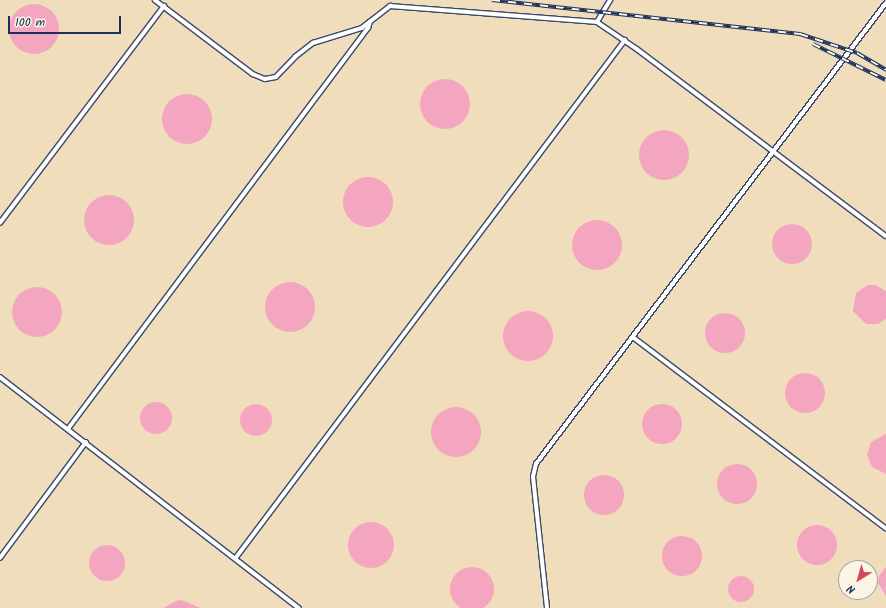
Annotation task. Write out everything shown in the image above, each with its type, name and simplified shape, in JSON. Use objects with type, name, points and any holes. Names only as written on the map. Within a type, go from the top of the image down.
[{"type":"lane","points":[[155,0],[253,74],[265,79],[276,77],[295,56],[313,43],[362,28],[390,6],[597,22],[625,40],[886,236]]},
{"type":"lane","points":[[597,22],[610,0]]},
{"type":"lane","points":[[547,608],[533,477],[536,464],[886,3]]},
{"type":"lane","points":[[0,223],[164,6]]},
{"type":"lane","points":[[68,429],[364,34],[370,22]]},
{"type":"lane","points":[[235,558],[625,40]]},
{"type":"lane","points":[[632,337],[886,528]]},
{"type":"lane","points":[[0,377],[299,608]]},
{"type":"lane","points":[[0,558],[86,442]]},
{"type":"building","points":[[39,4],[44,5],[52,11],[58,19],[58,39],[52,47],[44,53],[29,54],[24,53],[16,47],[10,39],[9,24],[10,19],[16,11],[24,5]]},
{"type":"building","points":[[450,79],[455,80],[463,86],[469,94],[469,114],[463,122],[455,128],[440,129],[435,128],[427,122],[421,114],[420,99],[421,94],[427,86],[435,80]]},
{"type":"building","points":[[192,94],[197,95],[205,101],[211,109],[211,129],[205,137],[197,143],[182,144],[177,143],[169,137],[163,129],[162,114],[163,109],[169,101],[177,95]]},
{"type":"building","points":[[669,130],[674,131],[682,137],[688,145],[688,165],[682,173],[674,179],[659,180],[654,179],[646,173],[640,165],[639,150],[640,145],[646,137],[654,131]]},
{"type":"building","points":[[373,177],[378,178],[386,184],[392,192],[392,212],[386,220],[378,226],[363,227],[358,226],[350,220],[344,212],[343,197],[344,192],[350,184],[358,178]]},
{"type":"building","points":[[114,195],[119,196],[127,202],[133,210],[133,230],[127,238],[119,244],[104,245],[99,244],[91,238],[85,230],[84,215],[85,210],[91,202],[99,196]]},
{"type":"building","points":[[602,220],[607,221],[615,227],[621,235],[621,255],[615,263],[607,269],[592,270],[587,269],[579,263],[573,255],[572,240],[573,235],[579,227],[587,221]]},
{"type":"building","points":[[792,224],[803,227],[809,233],[812,244],[809,255],[803,261],[792,264],[781,261],[775,255],[772,244],[775,233],[781,227]]},
{"type":"building","points":[[295,282],[300,283],[308,289],[314,297],[314,317],[308,325],[300,331],[285,332],[280,331],[272,325],[266,317],[265,302],[266,297],[272,289],[280,283]]},
{"type":"building","points":[[868,285],[875,285],[886,291],[886,319],[878,324],[866,324],[853,311],[856,293]]},
{"type":"building","points":[[42,287],[47,288],[55,294],[61,302],[61,322],[55,330],[47,336],[32,337],[27,336],[19,330],[13,322],[12,307],[13,302],[19,294],[27,288]]},
{"type":"building","points":[[533,311],[538,312],[546,318],[552,326],[552,346],[546,354],[538,360],[523,361],[518,360],[510,354],[504,346],[503,331],[504,326],[510,318],[518,312]]},
{"type":"building","points":[[725,313],[733,315],[739,319],[743,325],[745,333],[743,341],[739,347],[733,351],[725,353],[717,351],[711,347],[707,341],[705,333],[707,325],[711,319],[717,315]]},
{"type":"building","points":[[805,373],[816,376],[822,382],[825,393],[822,404],[816,410],[805,413],[794,410],[788,404],[785,393],[788,382],[794,376]]},
{"type":"building","points":[[153,402],[159,402],[168,406],[172,418],[168,430],[159,434],[153,434],[144,430],[140,421],[140,415],[144,406]]},
{"type":"building","points":[[253,404],[259,404],[268,408],[272,420],[268,432],[259,436],[253,436],[244,432],[240,423],[240,417],[244,408]]},
{"type":"building","points":[[662,404],[673,407],[679,413],[682,424],[679,435],[673,441],[662,444],[651,441],[645,435],[642,424],[645,413],[651,407]]},
{"type":"building","points":[[451,407],[461,407],[474,414],[481,427],[481,437],[474,450],[461,457],[451,457],[442,453],[435,446],[431,437],[431,427],[435,418],[442,411]]},
{"type":"building","points":[[886,434],[886,474],[872,467],[867,455],[871,442]]},
{"type":"building","points":[[737,464],[748,467],[754,473],[757,484],[754,495],[748,501],[737,504],[726,501],[720,495],[717,484],[720,473],[726,467]]},
{"type":"building","points":[[604,475],[612,477],[618,481],[622,487],[624,495],[622,503],[618,509],[612,513],[604,515],[596,513],[590,509],[586,503],[584,495],[586,487],[590,481],[596,477]]},
{"type":"building","points":[[371,522],[384,526],[390,532],[394,545],[390,558],[384,564],[371,568],[358,564],[352,558],[348,545],[352,532],[358,526]]},
{"type":"building","points":[[817,525],[828,528],[834,534],[837,545],[834,556],[828,562],[817,565],[806,562],[800,556],[797,545],[800,534],[806,528]]},
{"type":"building","points":[[682,536],[693,539],[699,545],[702,556],[699,567],[693,573],[682,576],[671,573],[665,567],[662,556],[665,545],[671,539]]},
{"type":"building","points":[[111,545],[120,550],[124,556],[124,570],[120,576],[111,581],[103,581],[94,576],[90,570],[89,559],[94,550],[100,546]]},
{"type":"building","points":[[468,567],[476,567],[481,568],[488,573],[493,580],[493,598],[488,605],[481,610],[468,611],[460,608],[453,601],[450,593],[450,585],[453,577],[460,570]]},
{"type":"building","points":[[886,567],[886,596],[878,583],[879,576]]},
{"type":"building","points":[[741,576],[750,580],[754,589],[750,598],[741,602],[732,598],[728,589],[732,580]]},
{"type":"building","points":[[178,600],[184,601],[200,608],[163,608]]},
{"type":"railway","points":[[492,0],[800,34],[857,53],[886,70]]},
{"type":"railway","points":[[813,44],[886,80]]}]
